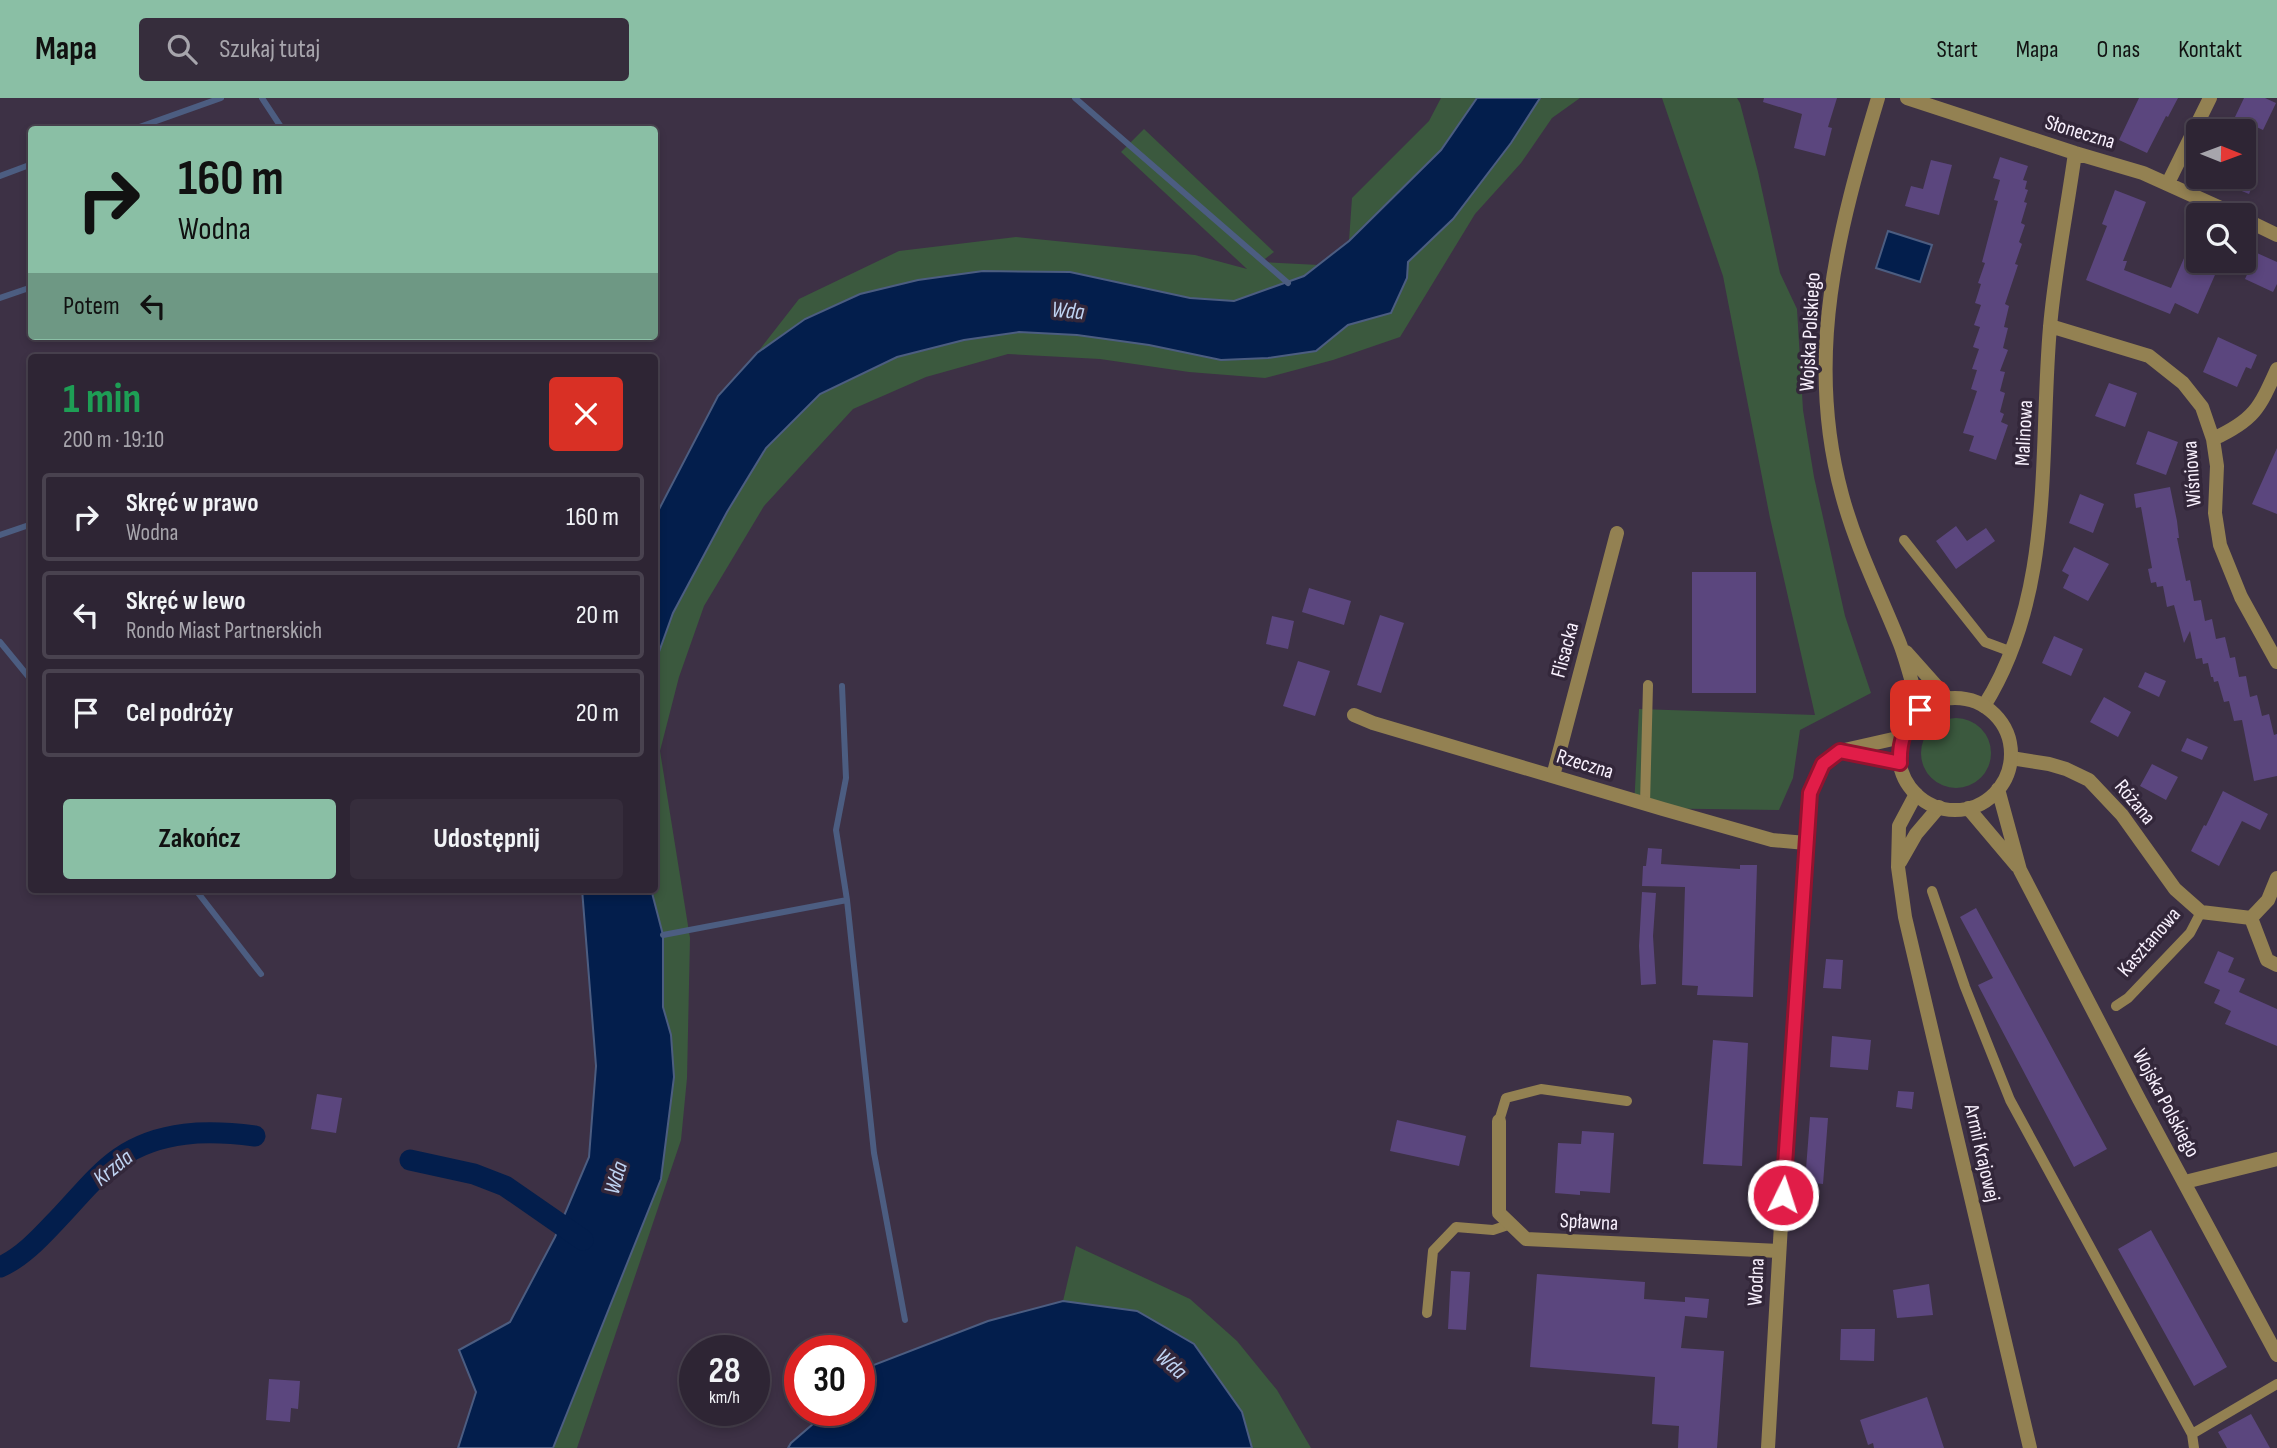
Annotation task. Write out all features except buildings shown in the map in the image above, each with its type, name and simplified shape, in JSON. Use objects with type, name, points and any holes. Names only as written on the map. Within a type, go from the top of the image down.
[{"type":"street","name":"Wojska Polskiego","points":[[1878,98],[1850,190],[1838,241],[1831,287],[1825,364],[1826,394],[1832,445],[1842,493],[1860,553],[1900,645],[1920,710]]},
{"type":"street","name":"Słoneczna","points":[[1907,98],[2143,173],[2210,203]]},
{"type":"street","points":[[2168,183],[2210,98]]},
{"type":"street","name":"Malinowa","points":[[1984,706],[2003,674],[2012,652],[2036,556],[2041,514],[2050,326],[2075,153]]},
{"type":"street","points":[[2256,225],[2277,235]]},
{"type":"street","name":"Wiśniowa","points":[[2050,326],[2149,356],[2183,383],[2202,407],[2213,439],[2217,466],[2216,513],[2220,545],[2229,573],[2277,662]]},
{"type":"street","points":[[2213,439],[2234,430],[2249,419],[2263,401],[2277,369]]},
{"type":"street","name":"Flisacka","points":[[1553,776],[1617,533]]},
{"type":"street","name":"Wojska Polskiego","points":[[1900,645],[1947,698]]},
{"type":"street","points":[[1947,698],[1966,699],[1984,706],[1999,719],[2009,737],[2011,758],[2007,774],[1998,789],[1985,801],[1954,810],[1939,807],[1916,794],[1906,780],[1900,763],[1902,737],[1909,722],[1920,710],[1947,698]]},
{"type":"street","name":"Rzeczna","points":[[1354,715],[1373,723],[1772,840],[1806,843]]},
{"type":"street","points":[[1840,751],[1902,737]]},
{"type":"street","points":[[1840,751],[1900,763]]},
{"type":"street","name":"Wodna","points":[[1768,1448],[1810,793],[1823,764],[1840,751]]},
{"type":"street","name":"Różana","points":[[2011,758],[2042,762],[2089,780],[2122,816],[2175,889],[2201,912]]},
{"type":"street","name":"Wojska Polskiego","points":[[1998,789],[2020,870]]},
{"type":"street","name":"Armii Krajowej","points":[[1916,794],[1899,825],[1898,867],[1909,931],[2029,1448]]},
{"type":"street","points":[[1898,867],[1916,834],[1939,807]]},
{"type":"street","name":"Wojska Polskiego","points":[[1968,808],[2020,870],[2277,1355]]},
{"type":"street","points":[[2277,878],[2268,900],[2251,918],[2267,960],[2277,965]]},
{"type":"street","name":"Kasztanowa","points":[[2201,912],[2251,918]]},
{"type":"street","points":[[1499,1121],[1499,1213],[1511,1224]]},
{"type":"street","points":[[2185,1182],[2277,1159]]},
{"type":"street","name":"Spławna","points":[[1511,1224],[1526,1239],[1779,1251]]},
{"type":"lane","points":[[1904,540],[1985,642],[2012,652]]},
{"type":"lane","points":[[1645,804],[1648,685]]},
{"type":"lane","points":[[1932,891],[1965,987],[2010,1100],[2192,1434],[2194,1448]]},
{"type":"lane","name":"Kasztanowa","points":[[2116,1006],[2128,998],[2190,933],[2201,912]]},
{"type":"lane","points":[[1499,1121],[1506,1098],[1541,1089],[1627,1101]]},
{"type":"lane","points":[[1427,1313],[1433,1251],[1456,1227],[1493,1230],[1511,1224]]},
{"type":"lane","points":[[2192,1434],[2277,1384]]},
{"type":"green space","points":[[1441,98],[1477,98],[1441,150],[1349,241],[1352,198],[1429,121]]},
{"type":"green space","points":[[1540,98],[1580,98],[1552,118],[1521,163],[1475,214],[1400,337],[1333,360],[1265,378],[1189,372],[1100,359],[1008,354],[926,377],[853,409],[764,506],[704,606],[679,677],[660,751],[690,938],[687,1078],[681,1140],[577,1448],[553,1448],[661,1179],[674,1077],[671,1035],[663,1007],[663,935],[652,893],[658,893],[658,655],[673,613],[727,512],[766,448],[820,394],[897,357],[964,340],[1019,332],[1077,335],[1149,345],[1316,351],[1348,325],[1391,313],[1407,279],[1408,262],[1453,219],[1511,143]]},
{"type":"green space","points":[[1662,98],[1737,98],[1740,103],[1780,273],[1797,309],[1803,410],[1814,477],[1845,616],[1871,693],[1800,730],[1793,778],[1779,810],[1634,808],[1639,709],[1815,715],[1770,518],[1723,276]]},
{"type":"green space","points":[[1144,129],[1274,252],[1261,262],[1319,265],[1304,276],[1234,302],[918,280],[860,294],[805,319],[757,353],[799,299],[899,251],[1016,237],[1195,255],[1247,269],[1121,152]]},
{"type":"green space","points":[[1956,718],[1975,724],[1985,734],[1991,753],[1985,772],[1975,782],[1956,788],[1937,782],[1927,772],[1921,753],[1927,734],[1937,724]]},
{"type":"green space","points":[[1076,1246],[1190,1299],[1237,1341],[1277,1390],[1311,1448],[1252,1448],[1242,1412],[1137,1311],[1063,1301]]},
{"type":"water","name":"Wda","points":[[1477,98],[1540,98],[1511,143],[1453,219],[1408,262],[1407,278],[1391,313],[1348,325],[1316,351],[1268,358],[1221,360],[1149,345],[1077,335],[1019,332],[964,340],[897,357],[820,394],[766,448],[727,512],[673,613],[658,655],[658,511],[718,396],[757,353],[805,319],[860,294],[918,280],[983,271],[1070,272],[1190,298],[1234,301],[1304,276],[1349,241],[1441,150]]},
{"type":"water","points":[[1888,231],[1932,245],[1920,282],[1876,268]]},
{"type":"water","name":"Wda","points":[[582,893],[652,893],[663,935],[663,1007],[671,1035],[674,1077],[661,1179],[553,1448],[458,1448],[476,1392],[459,1350],[510,1322],[555,1237],[589,1157],[596,1066]]},
{"type":"water","name":"Wda","points":[[1063,1301],[1137,1311],[1194,1344],[1242,1412],[1252,1448],[788,1448],[811,1426],[875,1426],[875,1364],[988,1321]]},
{"type":"waterway","points":[[142,126],[221,98]]},
{"type":"waterway","points":[[262,98],[280,126]]},
{"type":"waterway","points":[[1075,98],[1288,283]]},
{"type":"waterway","points":[[0,176],[28,166]]},
{"type":"waterway","points":[[0,298],[28,288]]},
{"type":"waterway","points":[[0,535],[28,525]]},
{"type":"waterway","points":[[0,642],[28,676]]},
{"type":"waterway","points":[[842,686],[846,778],[836,830],[847,900]]},
{"type":"waterway","points":[[198,893],[261,974]]},
{"type":"waterway","points":[[663,935],[847,900],[874,1153],[905,1320]]},
{"type":"waterway","name":"Krzda","points":[[0,1267],[29,1248],[102,1172],[135,1149],[151,1142],[185,1134],[255,1136]]},
{"type":"waterway","name":"Krzda","points":[[410,1160],[474,1174],[505,1186],[583,1240]]},
{"type":"route","points":[[1783,1195],[1810,793],[1823,764],[1840,751],[1900,763],[1902,737],[1909,722],[1920,710]]}]
